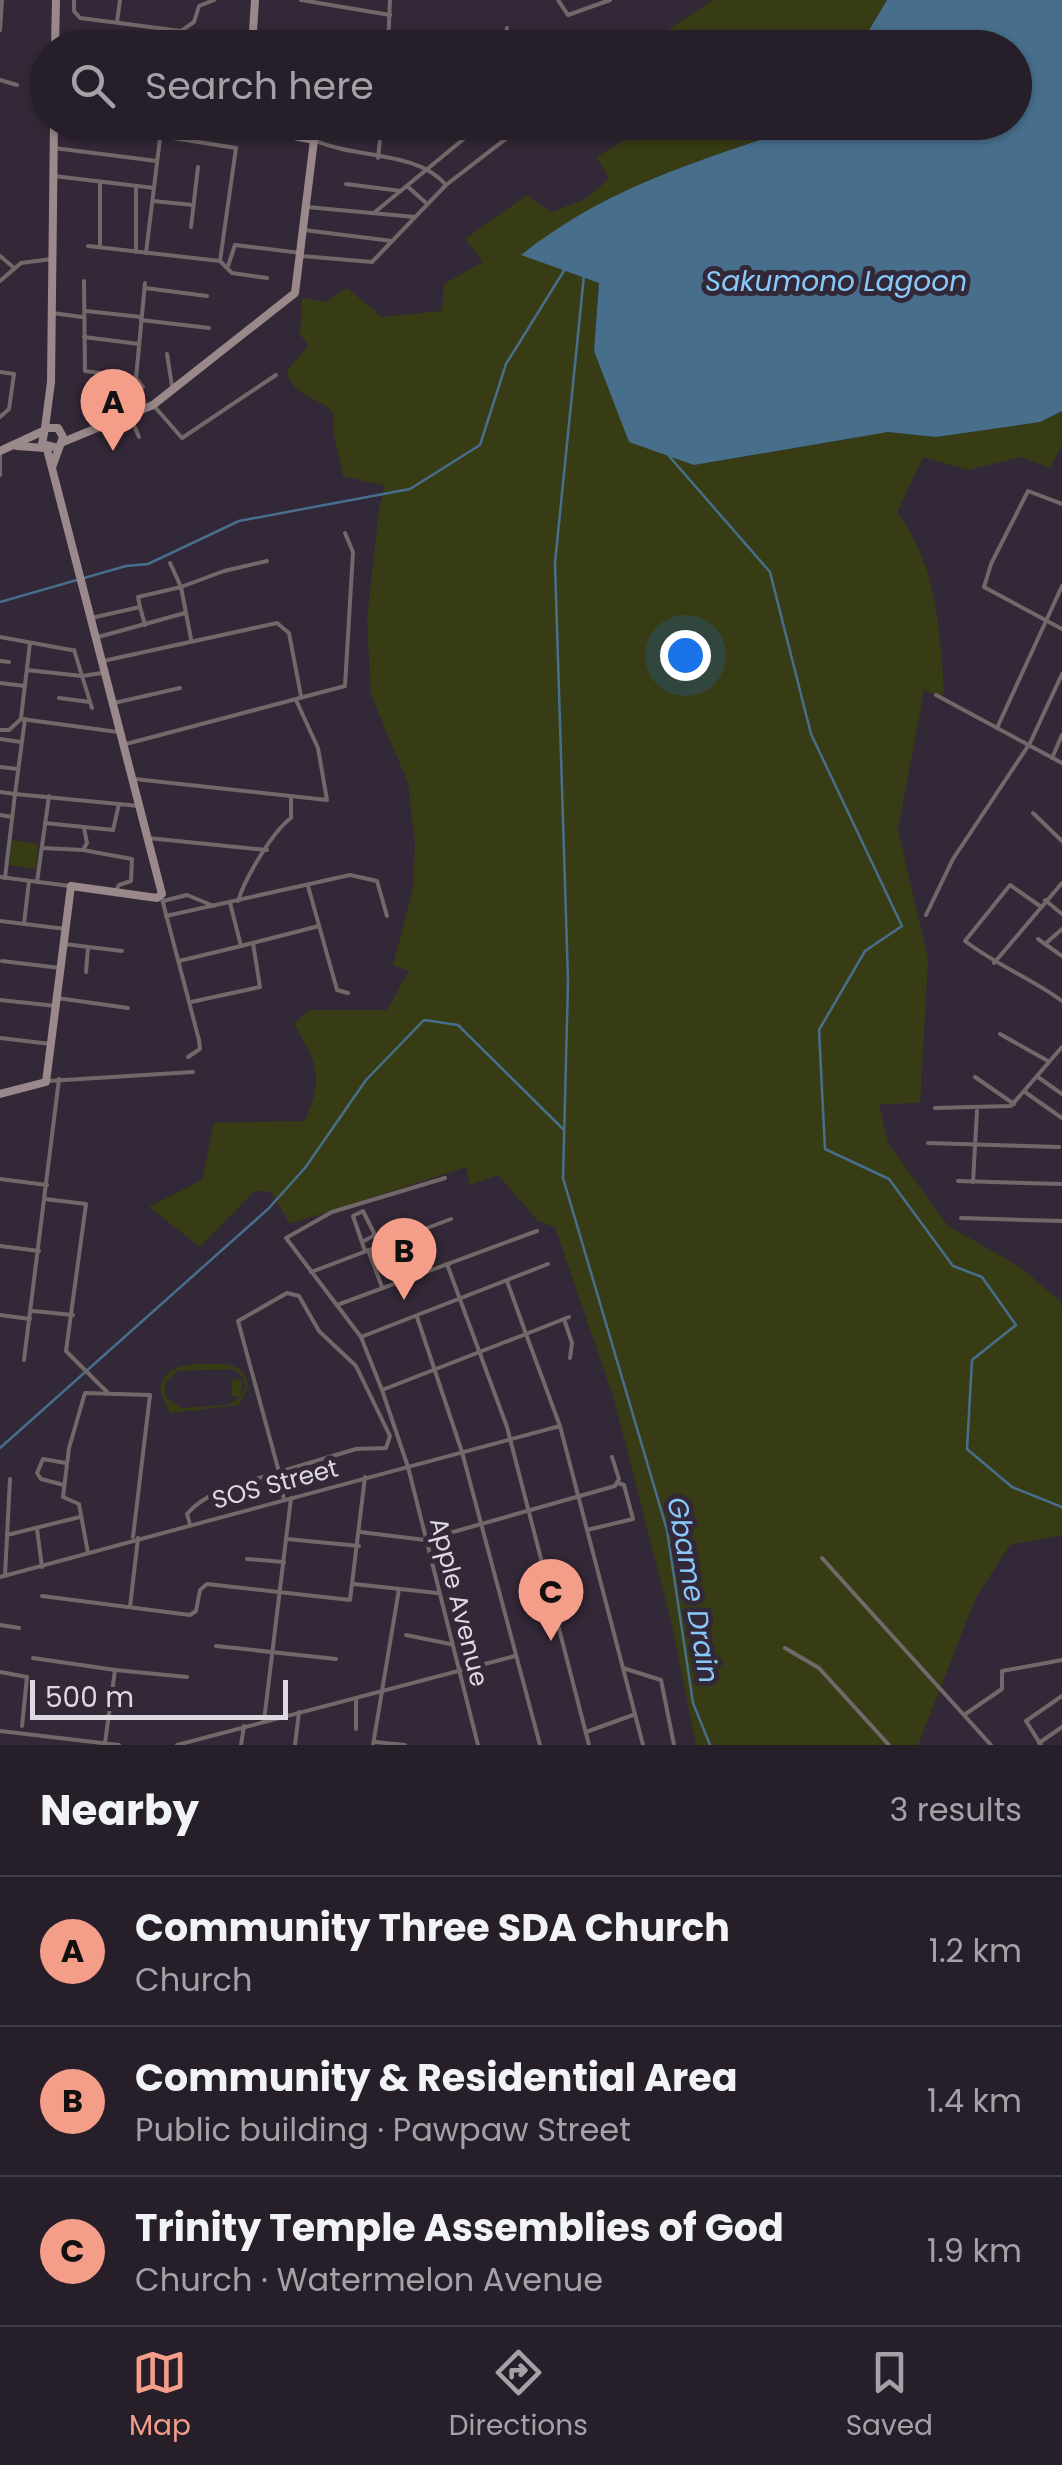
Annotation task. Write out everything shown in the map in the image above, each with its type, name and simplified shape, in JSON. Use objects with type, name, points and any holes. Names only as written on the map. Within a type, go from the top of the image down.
[{"type":"street","points":[[0,30],[2,0]]},
{"type":"street","points":[[55,30],[56,0]]},
{"type":"street","points":[[74,0],[77,17],[181,30],[194,22],[199,6],[214,0]]},
{"type":"street","points":[[118,22],[120,0]]},
{"type":"street","points":[[254,30],[256,0]]},
{"type":"street","points":[[302,0],[392,15]]},
{"type":"street","points":[[390,0],[390,30]]},
{"type":"street","points":[[558,0],[568,15],[610,0]]},
{"type":"street","points":[[0,80],[17,86]]},
{"type":"street","points":[[54,140],[50,404],[40,440],[46,448],[126,744],[166,916],[191,1002],[200,1048],[188,1057]]},
{"type":"street","points":[[146,253],[160,140]]},
{"type":"street","points":[[185,140],[236,148],[220,261]]},
{"type":"street","points":[[12,447],[61,445],[80,432],[153,405],[288,303],[297,287],[314,140],[346,154],[430,168],[446,185]]},
{"type":"street","points":[[378,158],[380,140]]},
{"type":"street","points":[[375,212],[459,140]]},
{"type":"street","points":[[228,266],[235,244],[368,264],[446,185],[504,140]]},
{"type":"street","points":[[54,148],[157,161]]},
{"type":"street","points":[[192,228],[198,168]]},
{"type":"street","points":[[53,176],[154,188]]},
{"type":"street","points":[[100,182],[100,247]]},
{"type":"street","points":[[346,184],[401,192]]},
{"type":"street","points":[[407,186],[425,202]]},
{"type":"street","points":[[136,187],[136,252]]},
{"type":"street","points":[[152,201],[194,204]]},
{"type":"street","points":[[307,207],[415,217]]},
{"type":"street","points":[[304,230],[392,241]]},
{"type":"street","points":[[88,246],[220,261],[232,273],[267,278]]},
{"type":"street","points":[[0,256],[13,267]]},
{"type":"street","points":[[0,281],[13,267],[37,258],[52,259]]},
{"type":"street","points":[[84,281],[86,372],[136,378]]},
{"type":"street","points":[[143,387],[136,378],[145,286],[207,296]]},
{"type":"street","points":[[52,314],[141,318],[208,328]]},
{"type":"street","points":[[84,338],[138,344]]},
{"type":"street","points":[[167,354],[173,391]]},
{"type":"street","points":[[0,372],[14,374],[9,409],[0,417]]},
{"type":"street","points":[[153,405],[182,438],[276,375]]},
{"type":"street","points":[[50,404],[61,445],[52,470]]},
{"type":"street","points":[[129,414],[139,437]]},
{"type":"street","points":[[0,475],[0,451],[44,430],[80,432]]},
{"type":"street","points":[[1062,504],[1028,491],[991,564],[984,587],[1062,629]]},
{"type":"street","points":[[126,744],[345,684],[353,552],[345,533]]},
{"type":"street","points":[[144,625],[138,597],[267,561]]},
{"type":"street","points":[[170,563],[181,588],[191,639]]},
{"type":"street","points":[[996,728],[1062,586]]},
{"type":"street","points":[[91,618],[140,607]]},
{"type":"street","points":[[97,638],[184,614]]},
{"type":"street","points":[[27,670],[82,676],[191,639],[270,622],[282,624],[294,650],[299,697],[318,748],[329,795],[325,800],[135,780]]},
{"type":"street","points":[[0,638],[72,650],[91,705],[58,698]]},
{"type":"street","points":[[30,643],[2,878],[162,899],[187,894],[214,906]]},
{"type":"street","points":[[0,661],[9,662]]},
{"type":"street","points":[[926,915],[953,858],[1030,743],[1062,674]]},
{"type":"street","points":[[0,683],[25,686]]},
{"type":"street","points":[[114,703],[180,688]]},
{"type":"street","points":[[936,695],[1062,762]]},
{"type":"street","points":[[0,730],[9,730],[23,719],[122,732]]},
{"type":"street","points":[[1052,758],[1062,735]]},
{"type":"street","points":[[0,739],[21,742]]},
{"type":"street","points":[[0,767],[18,769]]},
{"type":"street","points":[[0,792],[141,806]]},
{"type":"street","points":[[37,882],[49,796]]},
{"type":"street","points":[[238,901],[245,878],[268,850],[276,829],[291,818],[291,797]]},
{"type":"street","points":[[45,823],[115,830],[119,804]]},
{"type":"street","points":[[1034,813],[1062,841]]},
{"type":"street","points":[[0,815],[12,816]]},
{"type":"street","points":[[82,850],[87,843],[84,828]]},
{"type":"street","points":[[148,838],[268,850]]},
{"type":"street","points":[[0,839],[8,840]]},
{"type":"street","points":[[42,848],[132,859],[131,881],[119,885],[115,892]]},
{"type":"street","points":[[166,916],[344,875],[378,881],[387,916]]},
{"type":"street","points":[[24,924],[29,881]]},
{"type":"street","points":[[993,963],[1062,883]]},
{"type":"street","points":[[1040,906],[1010,885],[965,941],[993,963],[1038,982],[1062,1001]]},
{"type":"street","points":[[46,1082],[71,886]]},
{"type":"street","points":[[308,886],[337,990],[348,993]]},
{"type":"street","points":[[1045,900],[1062,914]]},
{"type":"street","points":[[230,902],[242,946]]},
{"type":"street","points":[[0,921],[66,929]]},
{"type":"street","points":[[179,960],[319,926]]},
{"type":"street","points":[[1045,944],[1062,929]]},
{"type":"street","points":[[1038,939],[1062,956]]},
{"type":"street","points":[[191,1002],[260,987],[253,943]]},
{"type":"street","points":[[64,944],[122,950]]},
{"type":"street","points":[[86,972],[88,947]]},
{"type":"street","points":[[2,961],[60,968]]},
{"type":"street","points":[[0,1000],[128,1008]]},
{"type":"street","points":[[1000,1034],[1050,1062]]},
{"type":"street","points":[[0,1038],[51,1044]]},
{"type":"street","points":[[935,1108],[977,1109],[1014,1104],[1062,1049]]},
{"type":"street","points":[[0,1094],[59,1079],[193,1072]]},
{"type":"street","points":[[1038,1077],[1062,1094]]},
{"type":"street","points":[[975,1078],[1014,1104]]},
{"type":"street","points":[[24,1360],[59,1079]]},
{"type":"street","points":[[1024,1092],[1062,1118]]},
{"type":"street","points":[[973,1182],[977,1109]]},
{"type":"street","points":[[928,1143],[1059,1148]]},
{"type":"street","name":"Apple Avenue","points":[[446,1178],[390,1191],[286,1238],[361,1337],[382,1390],[408,1467],[478,1745]]},
{"type":"street","points":[[0,1180],[47,1185]]},
{"type":"street","points":[[958,1180],[1062,1184]]},
{"type":"street","points":[[45,1199],[86,1204],[66,1354],[106,1392]]},
{"type":"street","points":[[362,1242],[375,1235],[363,1211],[353,1214],[362,1242],[382,1287]]},
{"type":"street","points":[[961,1218],[1062,1222]]},
{"type":"street","points":[[311,1272],[451,1220]]},
{"type":"street","points":[[415,1232],[430,1269]]},
{"type":"street","points":[[337,1305],[537,1232]]},
{"type":"street","points":[[0,1246],[39,1251]]},
{"type":"street","points":[[447,1264],[508,1440],[589,1745]]},
{"type":"street","points":[[361,1337],[548,1264]]},
{"type":"street","points":[[507,1281],[560,1426],[642,1745]]},
{"type":"street","points":[[190,1524],[187,1514],[192,1507],[231,1486],[279,1472],[340,1453],[386,1448],[391,1441],[348,1353],[319,1331],[299,1296],[290,1292],[238,1322],[279,1472],[284,1500]]},
{"type":"street","points":[[31,1311],[73,1315]]},
{"type":"street","points":[[0,1315],[30,1319]]},
{"type":"street","points":[[416,1316],[437,1368],[462,1452],[540,1745]]},
{"type":"street","points":[[382,1390],[567,1318],[572,1343],[570,1358]]},
{"type":"street","points":[[88,1554],[78,1502],[64,1499],[66,1463],[84,1394],[146,1393],[150,1398],[130,1608]]},
{"type":"street","name":"SOS Street","points":[[2,1576],[560,1426]]},
{"type":"street","points":[[612,1457],[618,1483]]},
{"type":"street","points":[[64,1485],[41,1479],[37,1473],[43,1459],[66,1463]]},
{"type":"street","points":[[42,1596],[193,1614],[200,1590],[207,1584],[347,1600],[352,1597],[366,1477]]},
{"type":"street","points":[[2,1576],[10,1480]]},
{"type":"street","points":[[360,1532],[425,1540],[618,1483],[624,1485],[633,1519],[587,1530]]},
{"type":"street","points":[[264,1720],[291,1498]]},
{"type":"street","points":[[6,1535],[80,1516]]},
{"type":"street","points":[[36,1528],[42,1567]]},
{"type":"street","points":[[287,1539],[359,1546]]},
{"type":"street","points":[[247,1558],[284,1562]]},
{"type":"street","points":[[822,1558],[991,1745]]},
{"type":"street","points":[[354,1584],[437,1593]]},
{"type":"street","points":[[399,1589],[373,1743],[404,1745]]},
{"type":"street","points":[[0,1626],[18,1628]]},
{"type":"street","points":[[406,1635],[450,1644]]},
{"type":"street","points":[[216,1646],[336,1659]]},
{"type":"street","points":[[785,1648],[819,1668],[889,1745]]},
{"type":"street","points":[[177,1745],[515,1656]]},
{"type":"street","points":[[33,1658],[187,1677]]},
{"type":"street","points":[[964,1715],[1002,1689],[1002,1672],[1062,1660]]},
{"type":"street","points":[[624,1668],[660,1680],[674,1745]]},
{"type":"street","points":[[105,1743],[115,1670]]},
{"type":"street","points":[[0,1672],[27,1676],[22,1726]]},
{"type":"street","points":[[1062,1696],[1026,1721],[1040,1744],[1062,1727]]},
{"type":"street","points":[[356,1698],[356,1730]]},
{"type":"street","points":[[295,1745],[299,1712]]},
{"type":"street","points":[[586,1732],[634,1714]]},
{"type":"street","points":[[241,1745],[244,1726]]},
{"type":"street","points":[[0,1731],[119,1745]]},
{"type":"street","points":[[204,1737],[204,1745]]},
{"type":"green space","points":[[713,0],[887,0],[869,30],[668,30]]},
{"type":"green space","points":[[625,140],[760,140],[679,168],[615,196],[522,255],[599,283],[594,351],[694,465],[888,432],[936,437],[1040,422],[1062,411],[1062,445],[1050,468],[1020,457],[968,470],[923,457],[897,513],[928,574],[938,620],[944,690],[942,696],[924,690],[898,830],[928,959],[920,1103],[879,1104],[888,1143],[948,1226],[1020,1267],[1060,1301],[1062,1308],[1062,1535],[1010,1545],[976,1597],[918,1745],[696,1745],[671,1621],[614,1399],[555,1227],[538,1221],[498,1175],[470,1185],[466,1167],[290,1224],[271,1192],[255,1191],[200,1247],[149,1207],[202,1180],[214,1123],[305,1121],[315,1093],[316,1071],[294,1024],[309,1010],[387,1010],[409,971],[393,965],[413,889],[415,842],[408,783],[371,695],[367,619],[385,486],[343,476],[333,430],[334,413],[290,380],[287,371],[308,346],[300,334],[302,298],[326,302],[347,288],[382,317],[442,311],[444,284],[483,262],[465,239],[527,195],[551,212],[584,200],[609,179],[597,157]]},
{"type":"green space","points":[[12,840],[38,844],[36,869],[9,865]]},
{"type":"green space","points":[[228,1364],[242,1370],[249,1385],[239,1405],[170,1413],[160,1390],[169,1373],[186,1365]],"holes":[[[232,1369],[242,1377],[245,1388],[241,1396],[242,1380],[232,1379],[231,1396],[241,1397],[228,1405],[181,1408],[165,1397],[165,1383],[178,1371]]]},
{"type":"water","name":"Sakumono Lagoon","points":[[887,0],[1062,0],[1062,411],[1040,422],[936,437],[888,432],[694,465],[629,442],[594,351],[599,283],[521,255],[552,232],[615,196],[679,168],[760,140],[1032,140],[1032,30],[869,30]]},
{"type":"waterway","points":[[0,602],[126,566],[148,564],[239,521],[410,489],[480,445],[506,364],[565,269]]},
{"type":"waterway","name":"Gbame Drain","points":[[584,275],[555,563],[568,981],[563,1178],[667,1530],[693,1703],[710,1745]]},
{"type":"waterway","points":[[669,456],[770,572],[811,734],[902,926],[865,951],[819,1030],[825,1149],[889,1179],[953,1266],[982,1277],[1016,1325],[972,1360],[967,1449],[1012,1487],[1062,1507]]},
{"type":"waterway","points":[[0,1448],[268,1209],[305,1168],[366,1080],[424,1020],[458,1025],[564,1130]]},
{"type":"place","name":"Community Three SDA Church","points":[[113,451]]},
{"type":"place","name":"Community & Residential Area","points":[[404,1300]]},
{"type":"place","name":"Trinity Temple Assemblies of God","points":[[551,1641]]}]
